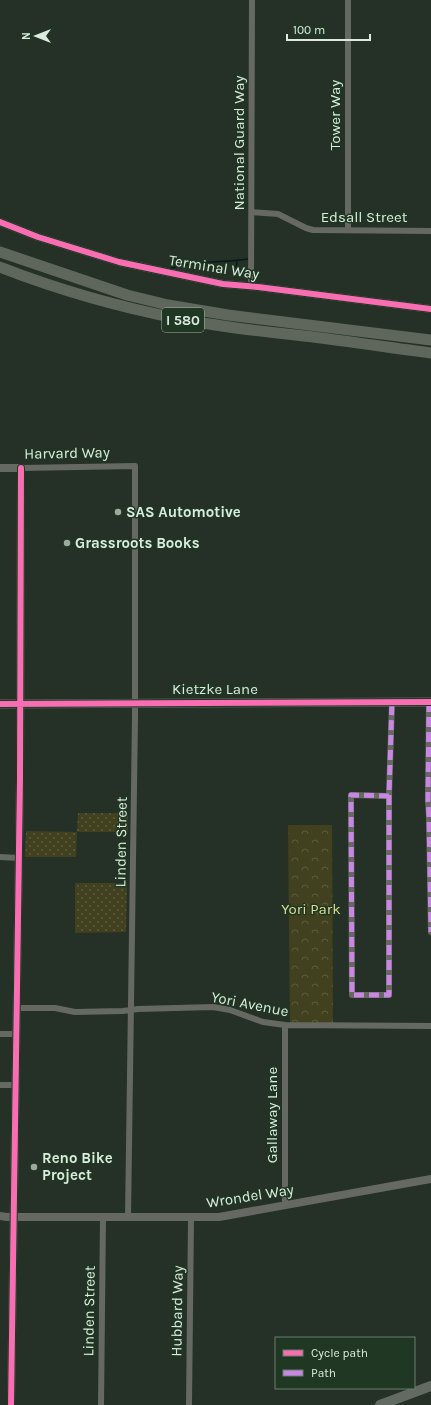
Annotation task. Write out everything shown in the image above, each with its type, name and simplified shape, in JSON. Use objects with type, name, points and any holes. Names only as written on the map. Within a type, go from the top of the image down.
[{"type":"highway","name":"I 580","points":[[0,252],[127,295],[168,305],[228,315],[425,339]]},
{"type":"highway","name":"I 580","points":[[0,267],[34,280],[93,298],[182,319],[228,327],[431,353]]},
{"type":"highway","points":[[425,339],[431,336]]},
{"type":"main road","name":"Kietzke Lane","points":[[0,704],[430,702]]},
{"type":"main road","points":[[380,1405],[431,1386]]},
{"type":"street","name":"National Guard Way","points":[[252,0],[252,287]]},
{"type":"street","name":"Tower Way","points":[[348,0],[348,230]]},
{"type":"street","name":"Edsall Street","points":[[252,212],[278,214],[313,230],[431,231]]},
{"type":"street","name":"Terminal Way","points":[[0,222],[38,237],[119,262],[223,284],[431,309]]},
{"type":"street","name":"Harvard Way","points":[[0,468],[135,466]]},
{"type":"street","name":"Linden Street","points":[[128,1218],[135,703],[135,466]]},
{"type":"street","points":[[11,1405],[21,704],[21,468]]},
{"type":"street","points":[[389,796],[351,795],[352,995],[389,995],[389,796],[392,702]]},
{"type":"street","points":[[430,702],[428,800],[431,932]]},
{"type":"street","points":[[0,857],[19,858]]},
{"type":"street","name":"Yori Avenue","points":[[17,1008],[55,1008],[75,1012],[213,1007],[230,1010],[262,1022],[285,1025],[431,1026]]},
{"type":"street","name":"Gallaway Lane","points":[[285,1025],[285,1205]]},
{"type":"street","points":[[0,1034],[17,1034]]},
{"type":"street","points":[[0,1085],[16,1085]]},
{"type":"street","name":"Wrondel Way","points":[[0,1216],[128,1218],[219,1217],[431,1179]]},
{"type":"street","name":"Linden Street","points":[[101,1405],[103,1217]]},
{"type":"street","name":"Hubbard Way","points":[[189,1405],[191,1218]]},
{"type":"green space","points":[[78,813],[128,813],[128,832],[77,832]]},
{"type":"green space","name":"Yori Park","points":[[288,825],[332,825],[333,1023],[290,1023]]},
{"type":"green space","points":[[26,831],[77,832],[76,857],[25,857]]},
{"type":"green space","points":[[75,883],[127,883],[126,932],[75,933]]},
{"type":"waterway","points":[[169,269],[189,264],[248,259]]},
{"type":"waterway","points":[[235,277],[237,261]]},
{"type":"marked path","points":[[389,796],[351,795],[352,995],[389,995],[389,796],[392,701]]},
{"type":"marked path","points":[[429,702],[428,800],[431,932]]},
{"type":"cycle path","points":[[0,222],[38,237],[119,262],[223,284],[431,309]]},
{"type":"cycle path","points":[[11,1405],[20,779],[21,468]]},
{"type":"cycle path","points":[[0,704],[431,702]]},
{"type":"place","name":"SAS Automotive","points":[[118,512]]},
{"type":"place","name":"Grassroots Books","points":[[67,543]]},
{"type":"place","name":"Reno Bike Project","points":[[34,1167]]}]
